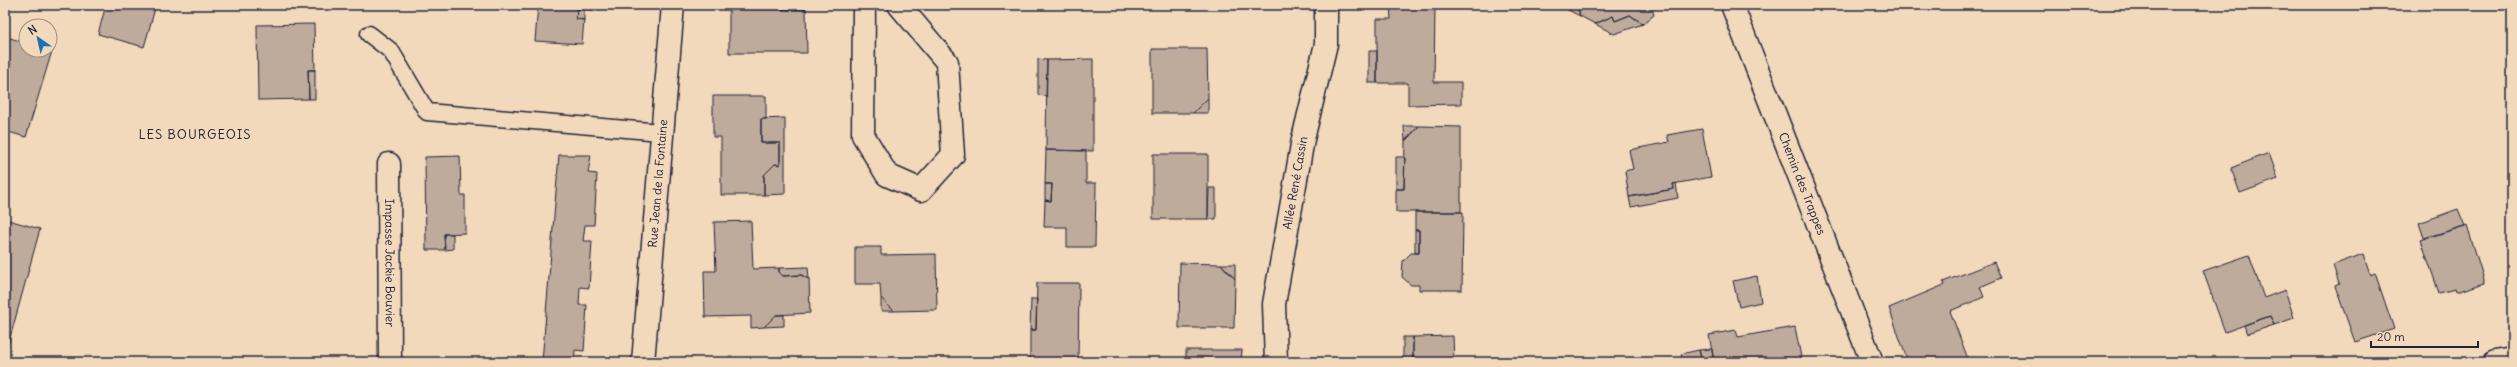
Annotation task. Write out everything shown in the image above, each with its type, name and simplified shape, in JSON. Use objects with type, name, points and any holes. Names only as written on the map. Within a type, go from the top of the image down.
[{"type":"street","name":"Rue Jean de la Fontaine","points":[[643,362],[661,132],[673,5]]},
{"type":"street","points":[[864,5],[863,135],[887,175],[921,190],[953,155],[947,62],[899,5]]},
{"type":"street","name":"Allée René Cassin","points":[[1276,362],[1274,304],[1303,139],[1326,44],[1326,5]]},
{"type":"street","name":"Chemin des Trappes","points":[[1732,5],[1872,362]]},
{"type":"street","name":"Impasse Jackie Bouvier","points":[[389,164],[390,362]]},
{"type":"street","points":[[2495,362],[2512,359]]},
{"type":"lane","points":[[368,34],[391,51],[427,112],[661,132]]},
{"type":"building","points":[[106,5],[156,5],[144,47],[98,34]]},
{"type":"building","points":[[538,5],[596,5],[596,10],[577,9],[576,19],[584,20],[582,44],[535,41]]},
{"type":"building","points":[[729,5],[748,5],[748,9],[806,9],[807,53],[729,53]]},
{"type":"building","points":[[777,5],[806,5],[806,9],[777,9]]},
{"type":"building","points":[[1390,5],[1435,5],[1434,82],[1461,82],[1461,104],[1408,105],[1408,83],[1377,83],[1377,19],[1391,19]]},
{"type":"building","points":[[1561,5],[1577,5],[1580,16],[1562,7]]},
{"type":"building","points":[[1577,5],[1651,5],[1654,15],[1643,24],[1630,15],[1615,21],[1613,16],[1595,24],[1580,16]]},
{"type":"building","points":[[577,9],[584,9],[584,20],[576,19]]},
{"type":"building","points":[[1630,15],[1643,24],[1614,34],[1595,24],[1613,16],[1615,21]]},
{"type":"building","points":[[314,24],[315,70],[308,70],[309,99],[258,100],[257,25]]},
{"type":"building","points":[[7,37],[18,40],[18,58],[50,58],[26,137],[5,131]]},
{"type":"building","points":[[1152,49],[1207,49],[1208,98],[1193,113],[1152,113]]},
{"type":"building","points":[[1369,51],[1377,51],[1377,83],[1369,83]]},
{"type":"building","points":[[1038,59],[1047,60],[1046,96],[1038,95]]},
{"type":"building","points":[[1093,59],[1093,151],[1046,150],[1047,60]]},
{"type":"building","points":[[308,70],[315,70],[315,99],[309,99]]},
{"type":"building","points":[[713,96],[766,96],[766,119],[761,119],[761,143],[780,143],[780,165],[775,164],[764,175],[764,195],[721,195],[721,137],[713,137]]},
{"type":"building","points":[[1208,98],[1208,113],[1193,113]]},
{"type":"building","points":[[785,118],[785,194],[764,195],[764,175],[775,164],[780,165],[780,143],[761,143],[761,119]]},
{"type":"building","points":[[1404,126],[1419,126],[1405,141]]},
{"type":"building","points":[[1419,126],[1461,127],[1461,212],[1396,212],[1396,189],[1404,189],[1405,141]]},
{"type":"building","points":[[1702,129],[1711,177],[1673,184],[1674,189],[1629,197],[1625,171],[1633,169],[1629,150],[1669,142],[1667,135]]},
{"type":"building","points":[[1046,150],[1086,151],[1086,183],[1096,183],[1095,247],[1067,247],[1067,227],[1044,227],[1045,200],[1051,201],[1052,184],[1045,184]]},
{"type":"building","points":[[2269,153],[2278,179],[2240,193],[2231,168]]},
{"type":"building","points":[[1153,154],[1208,154],[1208,219],[1153,219]]},
{"type":"building","points":[[559,155],[591,155],[588,173],[597,174],[594,225],[585,225],[583,241],[592,241],[589,288],[580,287],[579,305],[587,305],[584,351],[575,350],[574,362],[542,362]]},
{"type":"building","points":[[460,156],[461,195],[465,195],[465,233],[444,234],[445,250],[426,250],[425,157]]},
{"type":"building","points":[[1396,157],[1405,157],[1404,189],[1396,189]]},
{"type":"building","points":[[1676,183],[1678,198],[1631,207],[1629,197],[1674,189],[1673,184]]},
{"type":"building","points":[[1045,184],[1052,184],[1051,201],[1045,200]]},
{"type":"building","points":[[1209,188],[1216,188],[1216,219],[1208,219]]},
{"type":"building","points":[[2458,209],[2465,226],[2424,238],[2419,223]]},
{"type":"building","points":[[1415,212],[1463,212],[1462,290],[1419,290],[1419,285],[1411,285],[1402,277],[1403,261],[1411,253],[1419,253],[1419,230],[1415,230]]},
{"type":"building","points":[[5,219],[40,229],[5,356]]},
{"type":"building","points":[[751,221],[753,269],[779,268],[779,272],[783,276],[801,275],[809,279],[810,313],[776,315],[764,327],[751,328],[751,316],[705,317],[704,271],[716,271],[714,222]]},
{"type":"building","points":[[2467,225],[2485,283],[2456,292],[2455,289],[2439,293],[2421,240]]},
{"type":"building","points":[[1415,230],[1419,230],[1419,253],[1415,253]]},
{"type":"building","points":[[444,234],[453,234],[453,249],[445,250]]},
{"type":"building","points":[[855,247],[881,247],[881,255],[936,254],[937,310],[894,311],[881,298],[880,284],[855,284]]},
{"type":"building","points":[[2363,254],[2370,275],[2375,273],[2394,329],[2355,342],[2335,286],[2339,284],[2333,265]]},
{"type":"building","points":[[2249,255],[2264,298],[2285,290],[2294,318],[2274,325],[2270,316],[2225,332],[2203,271]]},
{"type":"building","points":[[1994,262],[2001,278],[1980,287],[1984,297],[1950,311],[1968,359],[1960,362],[1908,362],[1889,308],[1944,285],[1943,282]]},
{"type":"building","points":[[1180,263],[1221,264],[1235,279],[1234,328],[1179,328]]},
{"type":"building","points":[[1221,264],[1235,264],[1235,279]]},
{"type":"building","points":[[808,267],[809,279],[801,275],[783,276],[779,272],[779,268]]},
{"type":"building","points":[[1757,276],[1761,302],[1739,307],[1733,281]]},
{"type":"building","points":[[1037,283],[1079,283],[1078,362],[1030,362],[1030,330],[1036,330]]},
{"type":"building","points":[[881,298],[894,311],[881,311]]},
{"type":"building","points":[[1031,299],[1037,299],[1036,330],[1030,330]]},
{"type":"building","points":[[776,315],[784,315],[784,326],[764,327]]},
{"type":"building","points":[[2270,316],[2274,325],[2247,334],[2244,325]]},
{"type":"building","points":[[1795,327],[1802,362],[1714,362],[1709,335],[1736,330],[1738,337]]},
{"type":"building","points":[[1453,336],[1454,362],[1413,362],[1413,337]]},
{"type":"building","points":[[1403,337],[1413,337],[1413,362],[1403,362]]},
{"type":"building","points":[[1712,349],[1714,362],[1702,362],[1699,350]]},
{"type":"building","points":[[1186,350],[1242,350],[1241,362],[1186,362]]},
{"type":"building","points":[[1699,350],[1702,362],[1682,362],[1681,354]]},
{"type":"building","points":[[464,359],[464,362],[429,362],[429,360]]},
{"type":"district","name":"LES BOURGEOIS","points":[[195,134]]}]
